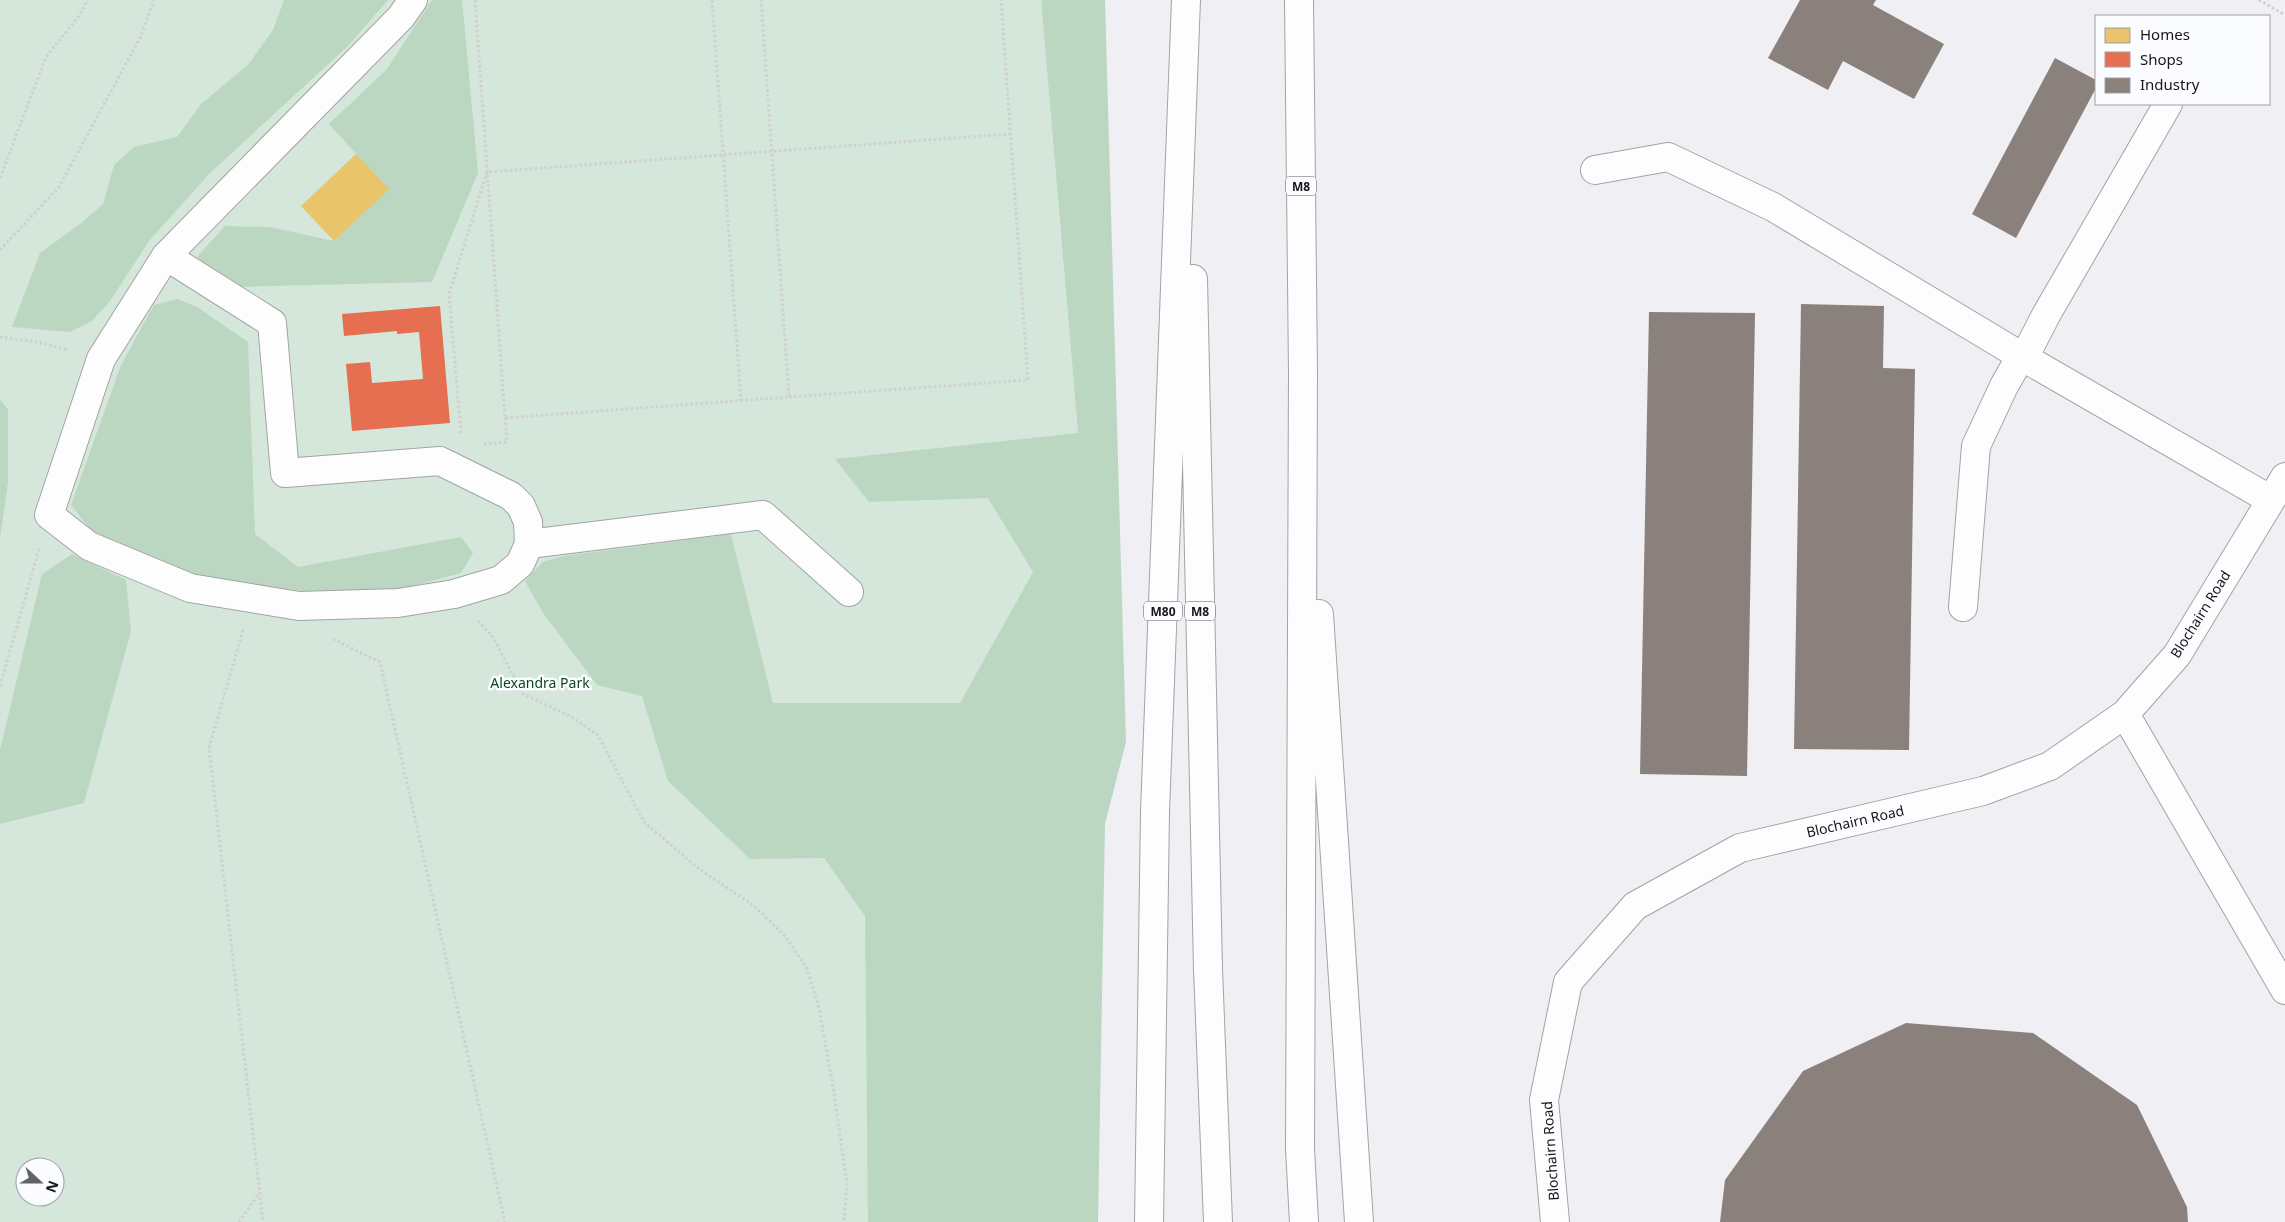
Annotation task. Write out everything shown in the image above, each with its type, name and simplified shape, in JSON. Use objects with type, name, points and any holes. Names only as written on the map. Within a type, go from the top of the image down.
[{"type":"main road","points":[[166,256],[272,323],[285,472],[440,461],[511,496],[521,506],[528,522],[529,544],[520,564],[501,580],[454,594],[398,603],[299,606],[190,588],[89,546],[49,515],[101,359],[166,256],[401,17],[413,0]]},
{"type":"main road","name":"M80","points":[[1149,1222],[1155,812],[1186,0]]},
{"type":"main road","name":"M8","points":[[1186,0],[1208,970],[1218,1222]]},
{"type":"main road","name":"M8","points":[[1299,0],[1303,373],[1300,1149],[1304,1222]]},
{"type":"main road","points":[[1963,607],[1976,446],[2046,315],[2167,105]]},
{"type":"main road","points":[[1595,170],[1668,157],[1773,207],[2023,357],[2271,500]]},
{"type":"main road","points":[[1303,373],[1359,1222]]},
{"type":"main road","name":"Blochairn Road","points":[[1555,1222],[1544,1100],[1568,982],[1635,906],[1740,848],[1983,791],[2050,766],[2125,714],[2177,655],[2285,476]]},
{"type":"main road","points":[[529,544],[763,516],[849,592]]},
{"type":"main road","points":[[2125,714],[2285,990]]},
{"type":"path","points":[[0,178],[46,57],[79,16],[88,0]]},
{"type":"path","points":[[0,250],[59,186],[140,38],[154,0]]},
{"type":"path","points":[[475,0],[507,442],[475,446]]},
{"type":"path","points":[[712,0],[741,401]]},
{"type":"path","points":[[761,0],[789,397]]},
{"type":"path","points":[[505,418],[1028,380],[1001,0]]},
{"type":"path","points":[[2259,0],[2285,15]]},
{"type":"path","points":[[487,172],[1010,134]]},
{"type":"path","points":[[461,438],[449,294],[487,172]]},
{"type":"path","points":[[0,337],[37,342],[101,359]]},
{"type":"path","points":[[0,686],[49,515]]},
{"type":"path","points":[[454,594],[493,637],[523,694],[570,716],[598,735],[644,822],[699,869],[753,905],[786,937],[807,969],[819,1008],[834,1093],[847,1186],[844,1222]]},
{"type":"path","points":[[245,622],[209,748],[258,1195],[263,1222]]},
{"type":"path","points":[[330,638],[380,662],[505,1222]]},
{"type":"path","points":[[239,1222],[258,1195]]},
{"type":"green space","name":"Alexandra Park","points":[[0,0],[1041,0],[1078,434],[1068,1222],[0,1222]]},
{"type":"green space","points":[[284,0],[388,0],[348,46],[209,174],[149,241],[110,301],[92,321],[70,332],[12,327],[40,253],[80,224],[103,204],[114,165],[134,147],[177,137],[201,104],[248,65],[273,30]]},
{"type":"green space","points":[[432,0],[462,0],[478,173],[432,282],[234,287],[197,257],[225,226],[270,227],[334,241],[388,189],[329,124],[387,69]]},
{"type":"green space","points":[[1041,0],[1105,0],[1126,742],[1105,824],[1098,1222],[868,1222],[865,916],[824,858],[750,859],[668,781],[642,696],[597,685],[543,613],[525,581],[543,562],[564,556],[731,534],[773,703],[960,703],[1033,572],[988,498],[869,502],[835,459],[1078,433]]},
{"type":"green space","points":[[177,299],[197,307],[248,342],[255,534],[298,567],[461,537],[473,553],[461,573],[397,590],[304,591],[192,574],[94,534],[71,505],[121,365],[154,305]]},
{"type":"green space","points":[[0,400],[8,409],[8,482],[0,539]]},
{"type":"green space","points":[[72,554],[126,580],[131,631],[84,803],[0,824],[0,750],[42,574]]},
{"type":"building: Homes","points":[[356,154],[389,189],[334,241],[301,206]]},
{"type":"building: Shops","points":[[440,306],[450,423],[352,431],[346,364],[370,362],[372,383],[423,379],[419,332],[397,334],[397,331],[344,336],[342,314]]},
{"type":"building: Industry","points":[[1800,0],[1876,0],[1873,5],[1944,44],[1914,99],[1843,61],[1828,90],[1768,58]]},
{"type":"building: Industry","points":[[2055,58],[2095,79],[2095,90],[2016,238],[1972,214]]},
{"type":"building: Industry","points":[[1801,304],[1884,306],[1883,368],[1915,369],[1909,750],[1794,749]]},
{"type":"building: Industry","points":[[1649,312],[1755,313],[1747,776],[1640,774]]},
{"type":"building: Industry","points":[[1906,1023],[2033,1033],[2137,1105],[2187,1207],[2188,1222],[1720,1222],[1725,1180],[1803,1071]]}]
